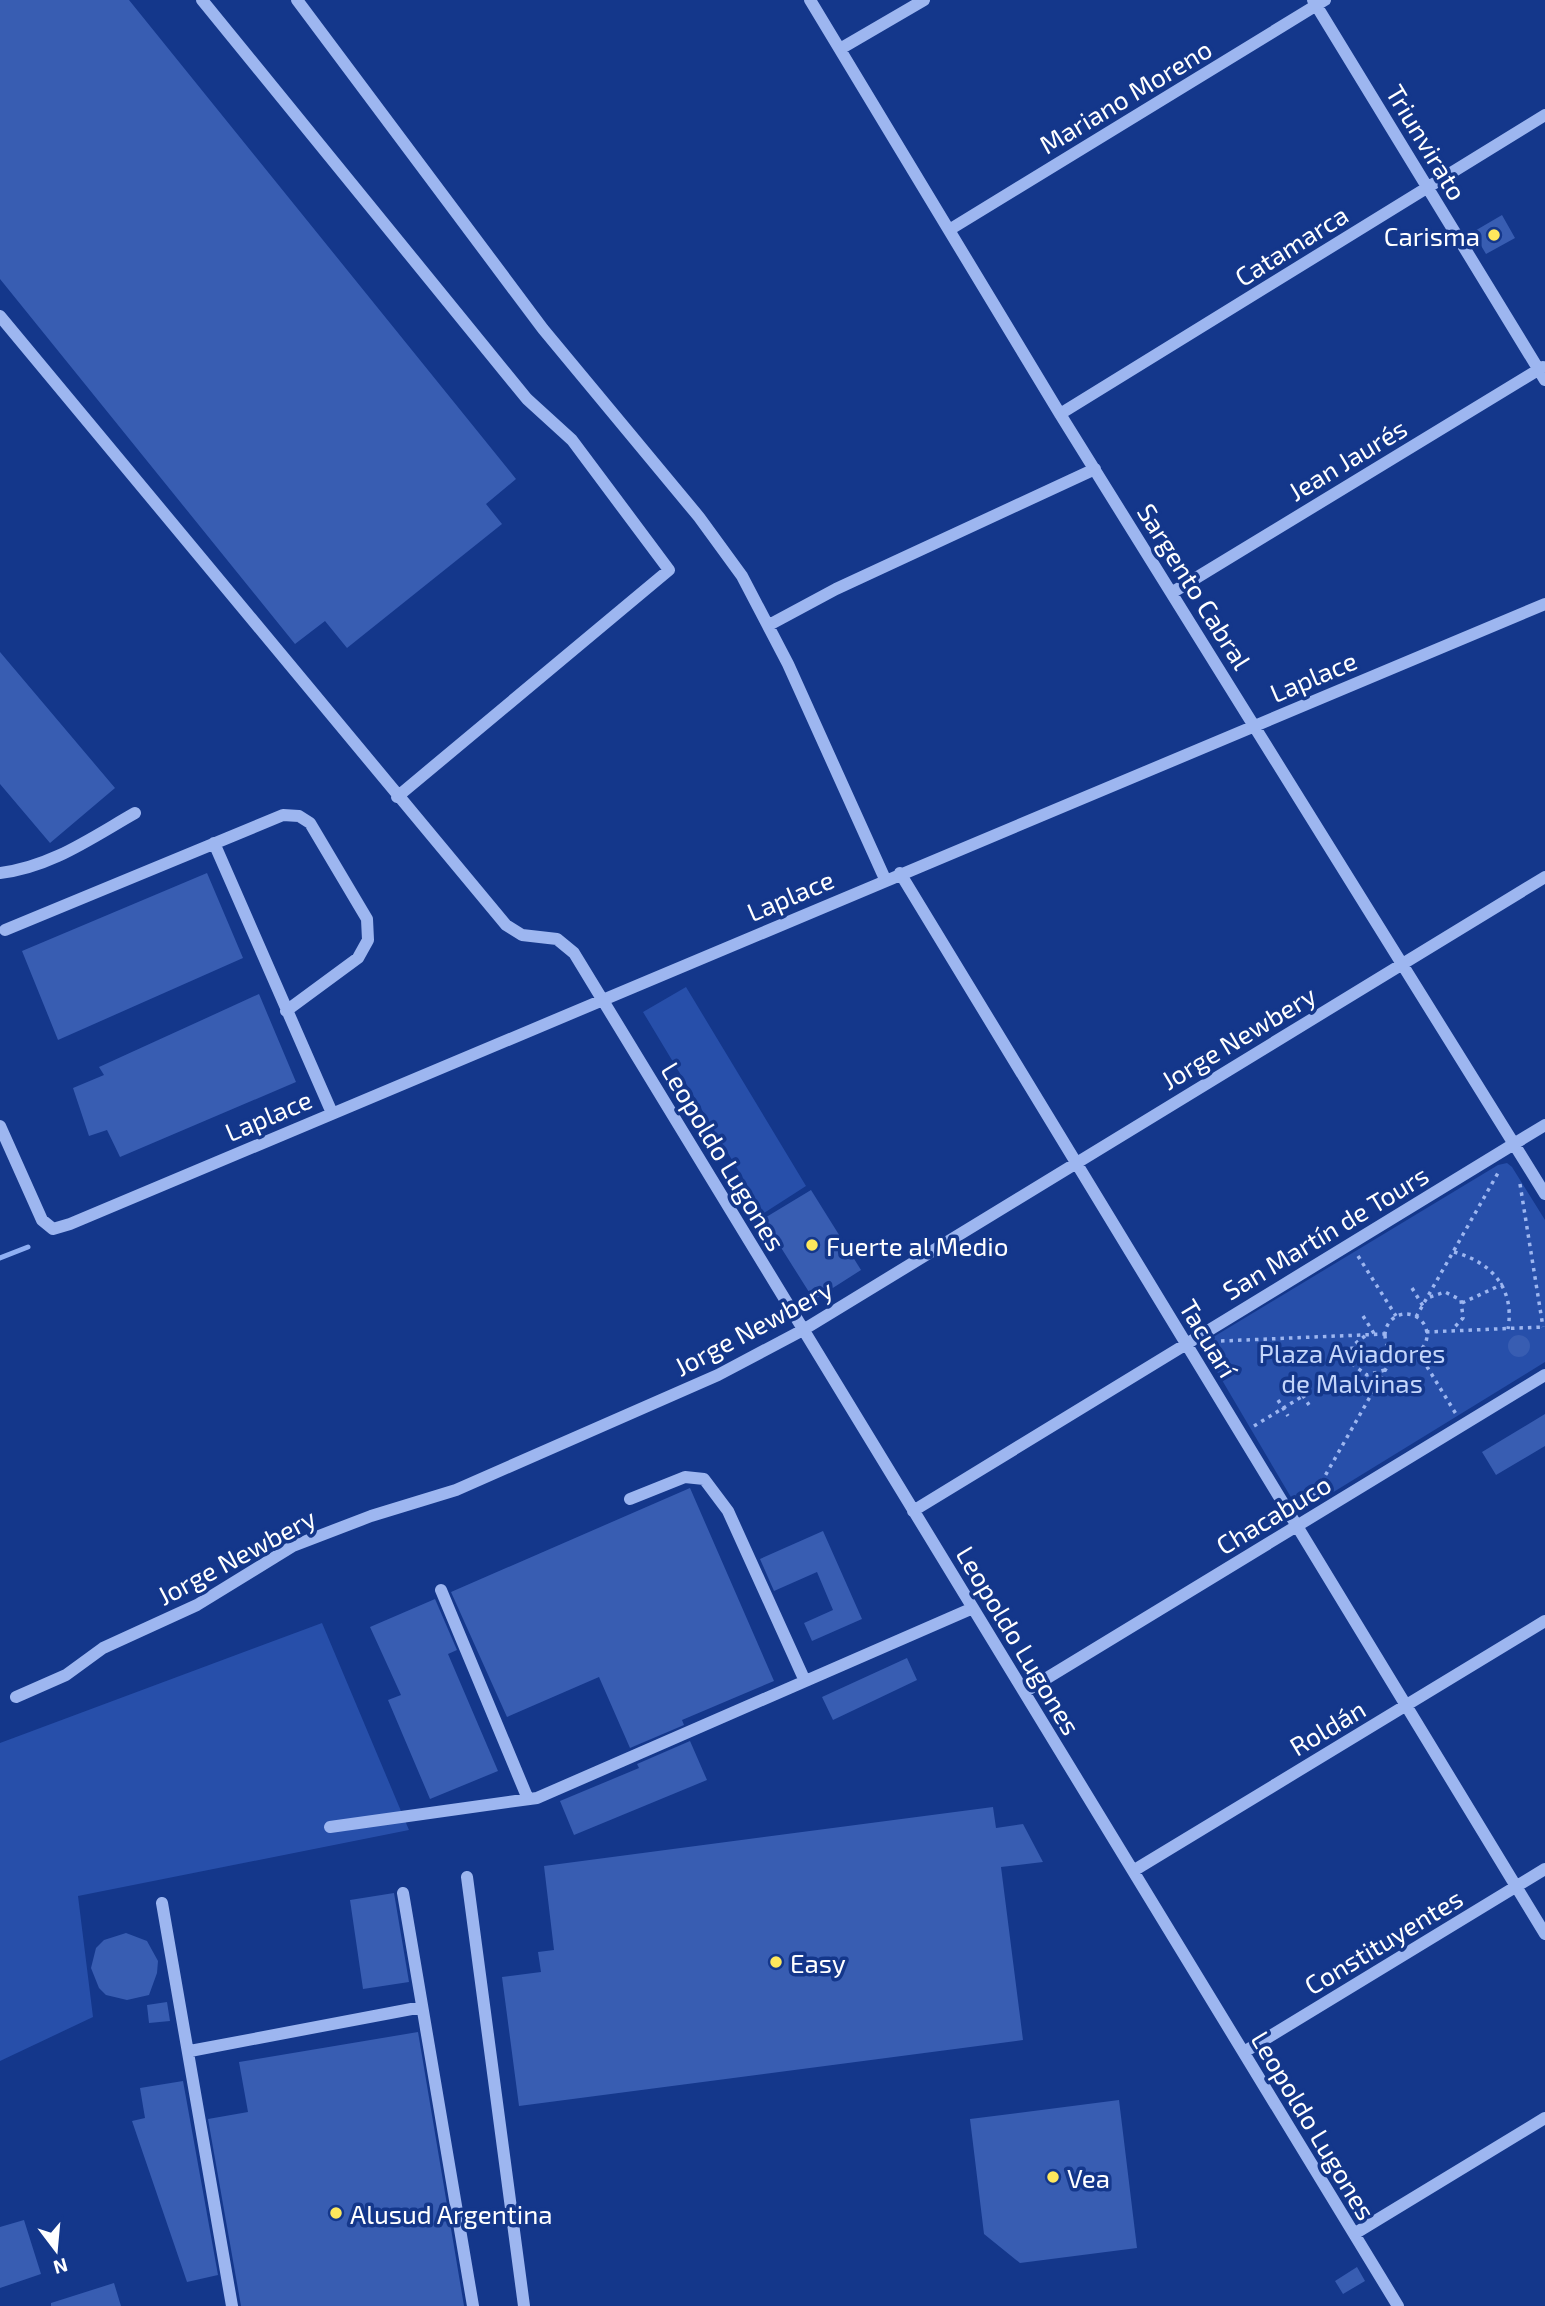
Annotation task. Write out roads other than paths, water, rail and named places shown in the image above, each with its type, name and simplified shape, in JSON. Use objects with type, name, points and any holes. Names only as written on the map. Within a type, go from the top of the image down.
[{"type":"street","points":[[202,0],[527,399],[572,440],[669,570],[397,797]]},
{"type":"street","points":[[297,0],[543,329],[699,517],[742,576],[769,625],[886,879]]},
{"type":"street","name":"Sargento Cabral","points":[[810,0],[1060,414],[1256,724],[1545,1194]]},
{"type":"street","points":[[840,49],[924,0]]},
{"type":"street","name":"Triunvirato","points":[[1318,2],[1427,187],[1543,372]]},
{"type":"street","name":"Mariano Moreno","points":[[948,230],[1318,2]]},
{"type":"street","name":"Catamarca","points":[[1060,414],[1545,115]]},
{"type":"street","name":"Leopoldo Lugones","points":[[0,316],[506,925],[522,935],[557,939],[574,953],[1398,2306]]},
{"type":"street","name":"Jean Jaurés","points":[[1172,592],[1543,372]]},
{"type":"street","points":[[769,625],[836,589],[1095,468]]},
{"type":"street","name":"Laplace","points":[[0,1126],[42,1220],[53,1229],[1545,604]]},
{"type":"street","points":[[0,873],[22,870],[51,861],[135,813]]},
{"type":"street","points":[[5,930],[283,815],[299,816],[310,823],[367,919],[368,940],[358,958],[286,1011]]},
{"type":"street","points":[[214,843],[332,1113]]},
{"type":"street","name":"Tacuarí","points":[[900,873],[1545,1934]]},
{"type":"street","name":"Jorge Newbery","points":[[16,1697],[66,1675],[103,1648],[197,1605],[293,1546],[371,1516],[456,1490],[718,1375],[803,1330],[1545,877]]},
{"type":"street","name":"San Martín de Tours","points":[[913,1511],[1545,1125]]},
{"type":"street","name":"Chacabuco","points":[[1024,1692],[1545,1375]]},
{"type":"street","points":[[629,1499],[685,1477],[704,1479],[729,1511],[805,1681]]},
{"type":"street","points":[[441,1590],[528,1799]]},
{"type":"street","points":[[330,1827],[528,1799],[973,1608]]},
{"type":"street","name":"Roldán","points":[[1133,1871],[1545,1621]]},
{"type":"street","name":"Constituyentes","points":[[1244,2052],[1545,1869]]},
{"type":"street","points":[[467,1877],[523,2306]]},
{"type":"street","points":[[403,1893],[473,2306]]},
{"type":"street","points":[[162,1903],[190,2051],[232,2306]]},
{"type":"street","points":[[190,2051],[422,2007]]},
{"type":"street","points":[[1354,2234],[1545,2118]]},
{"type":"waterway","points":[[0,1258],[28,1247]]},
{"type":"place","name":"Carisma","points":[[1494,235]]},
{"type":"place","name":"Fuerte al Medio","points":[[812,1245]]},
{"type":"place","name":"Easy","points":[[776,1962]]},
{"type":"place","name":"Vea","points":[[1053,2177]]},
{"type":"place","name":"Alusud Argentina","points":[[336,2213]]},
{"type":"park label","name":"Plaza Aviadores de Malvinas","points":[[1352,1367]]}]
